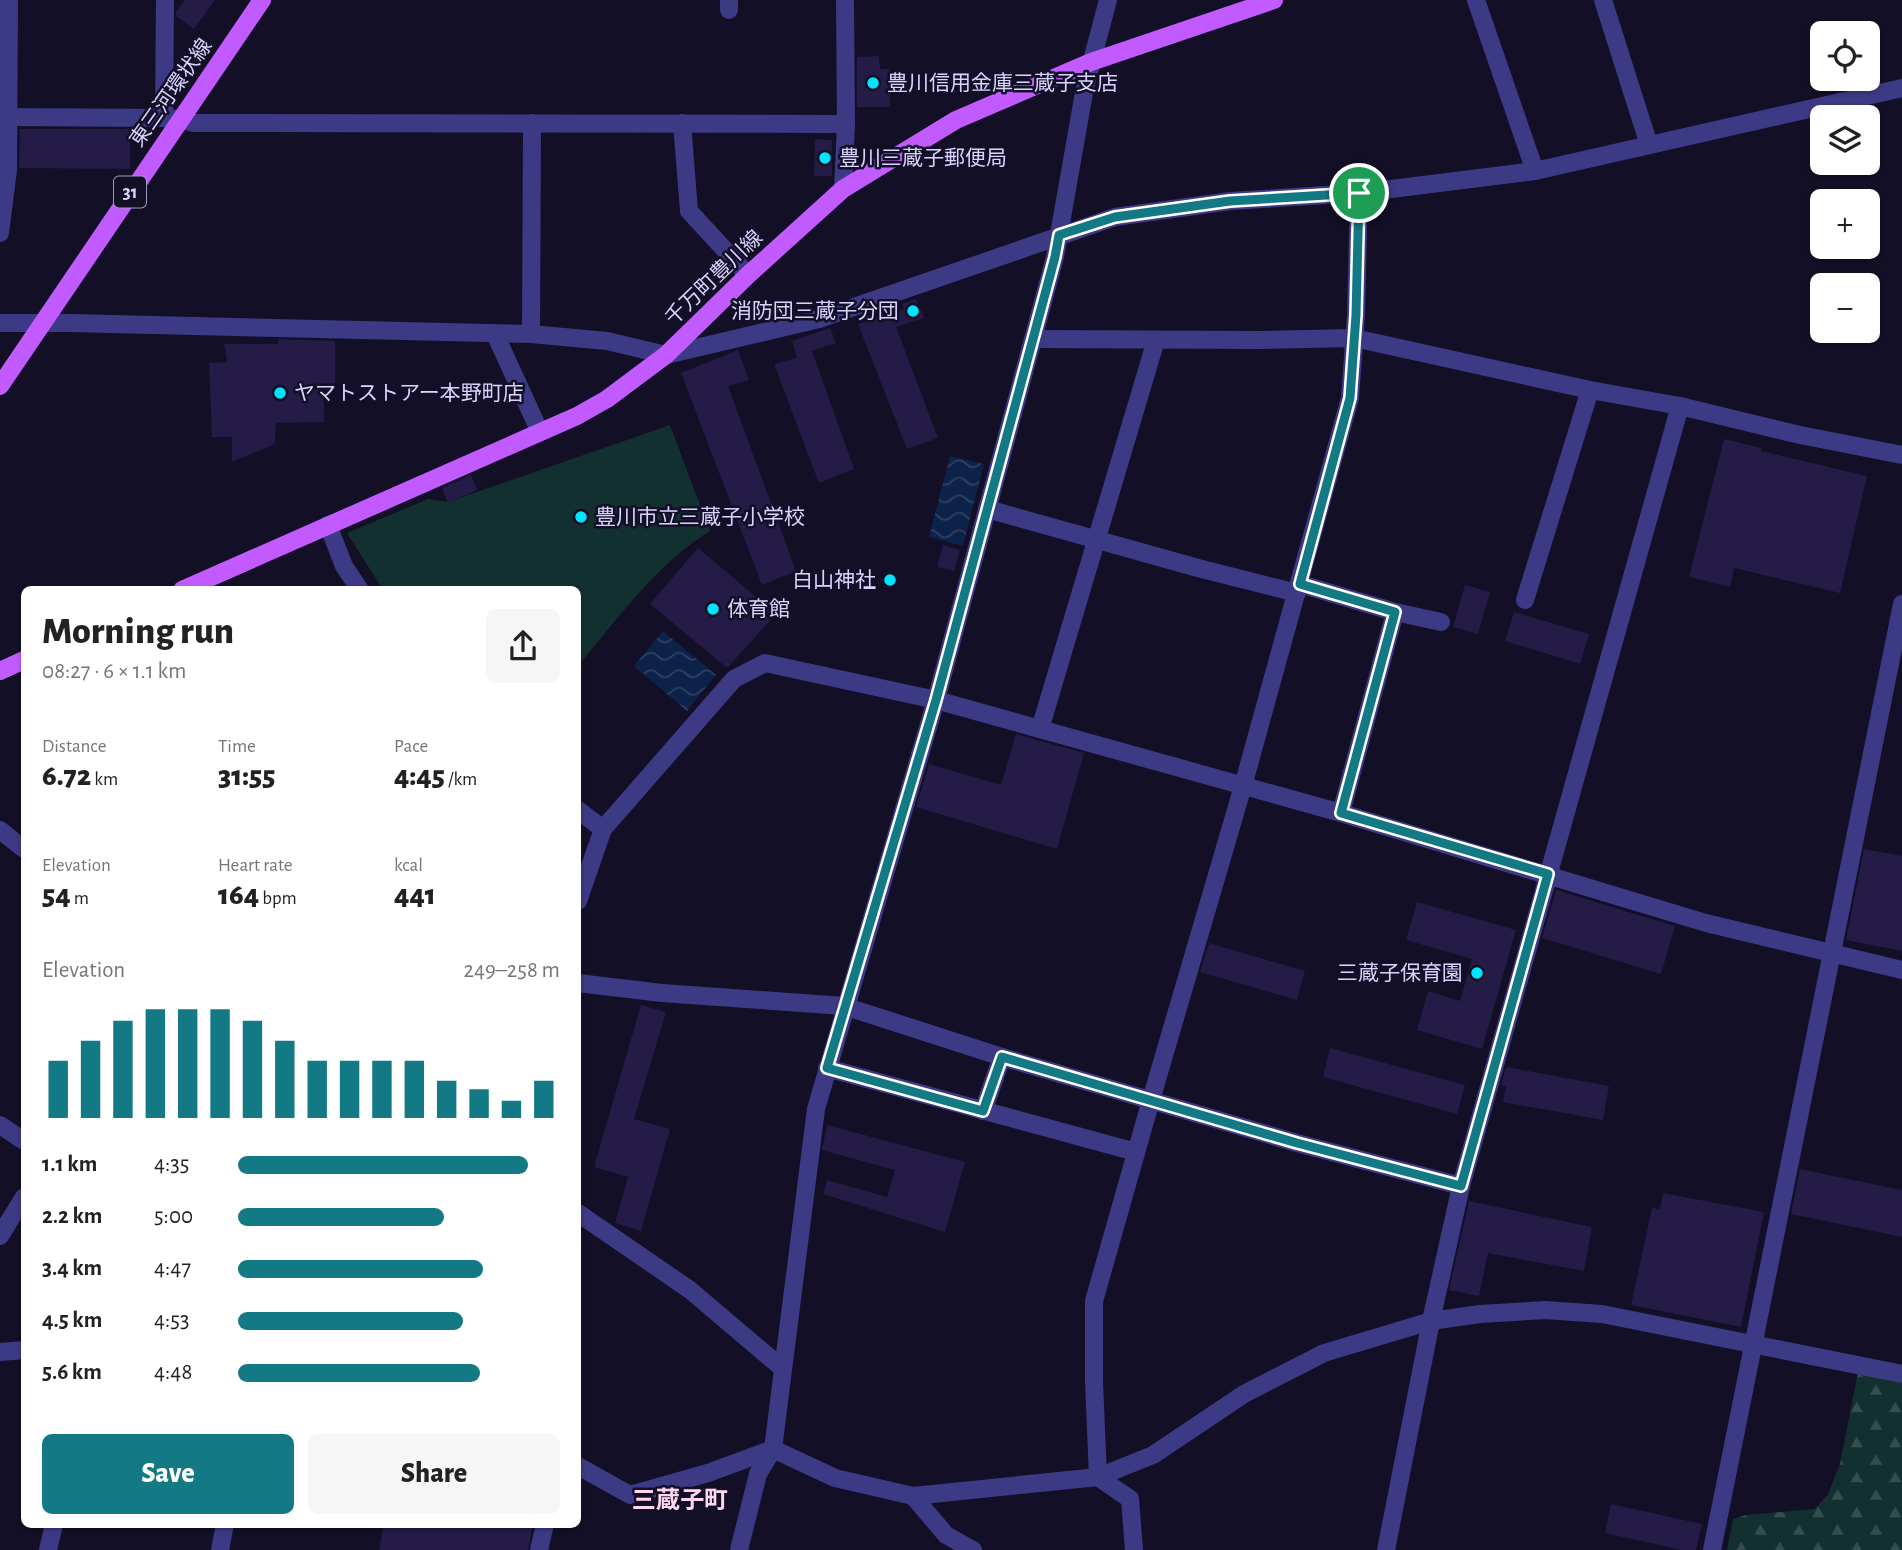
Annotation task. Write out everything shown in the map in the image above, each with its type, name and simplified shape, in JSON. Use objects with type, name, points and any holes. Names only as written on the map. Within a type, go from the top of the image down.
[{"type":"main road","name":"東三河環状線","points":[[0,386],[172,119],[262,0]]},
{"type":"main road","name":"千万町豊川線","points":[[191,586],[577,416],[607,399],[666,355],[748,275],[844,189],[956,120],[1091,62],[1274,0]]},
{"type":"main road","points":[[0,671],[21,661]]},
{"type":"street","points":[[0,233],[8,170],[4,117],[9,0]]},
{"type":"street","points":[[165,0],[172,119]]},
{"type":"street","points":[[844,189],[845,0]]},
{"type":"street","points":[[739,1550],[758,1474],[773,1449],[816,1109],[844,1006],[936,700],[1055,257],[1091,62],[1108,0]]},
{"type":"street","points":[[1476,0],[1535,171]]},
{"type":"street","points":[[1603,0],[1648,145]]},
{"type":"street","points":[[0,323],[531,334],[607,341],[666,355],[819,319],[1115,217],[1230,201],[1359,193],[1535,171],[1902,88]]},
{"type":"street","points":[[4,117],[172,119],[193,123],[846,124]]},
{"type":"street","points":[[531,334],[532,123]]},
{"type":"street","points":[[682,123],[689,211],[748,275]]},
{"type":"street","points":[[1098,1477],[1094,1301],[1299,589],[1350,398],[1359,193]]},
{"type":"street","points":[[495,334],[540,432]]},
{"type":"street","points":[[1032,340],[1354,338],[1902,455]]},
{"type":"street","points":[[1040,729],[1156,340]]},
{"type":"street","points":[[1525,600],[1590,390]]},
{"type":"street","points":[[1386,1550],[1431,1321],[1461,1186],[1680,406]]},
{"type":"street","points":[[987,509],[1097,540],[1441,622]]},
{"type":"street","points":[[328,525],[344,566],[357,586]]},
{"type":"street","points":[[1712,1550],[1902,604]]},
{"type":"street","points":[[1341,813],[1395,612]]},
{"type":"street","points":[[581,892],[603,830],[734,679],[765,663],[936,700],[1341,813],[1706,923],[1902,970]]},
{"type":"street","points":[[581,812],[603,830]]},
{"type":"street","points":[[0,830],[21,847]]},
{"type":"street","points":[[581,983],[662,993],[844,1006],[1002,1057],[1297,1143],[1461,1186]]},
{"type":"street","points":[[983,1111],[1002,1057]]},
{"type":"street","points":[[827,1068],[1136,1152]]},
{"type":"street","points":[[0,1125],[21,1139]]},
{"type":"street","points":[[0,1237],[21,1202]]},
{"type":"street","points":[[581,1215],[690,1290],[782,1368]]},
{"type":"street","points":[[581,1468],[630,1495],[708,1473],[773,1449],[835,1478],[913,1496],[1098,1477],[1153,1455],[1244,1394],[1324,1353],[1431,1321],[1480,1314],[1545,1310],[1602,1314],[1902,1374]]},
{"type":"street","points":[[0,1352],[21,1350]]},
{"type":"street","points":[[1098,1477],[1130,1499],[1134,1550]]},
{"type":"street","points":[[913,1496],[946,1535],[973,1550]]},
{"type":"street","points":[[48,1550],[53,1528]]},
{"type":"street","points":[[220,1550],[224,1528]]},
{"type":"street","points":[[540,1550],[544,1528]]},
{"type":"green space","points":[[670,425],[710,531],[655,576],[581,662],[581,586],[380,586],[347,533],[428,499],[448,502]]},
{"type":"green space","points":[[1858,1372],[1902,1380],[1902,1550],[1727,1550],[1733,1519],[1746,1515],[1815,1509],[1828,1494],[1840,1464]]},
{"type":"water","points":[[950,456],[984,464],[963,546],[929,537]]},
{"type":"water","points":[[663,631],[716,675],[687,711],[634,666]]},
{"type":"building","points":[[185,0],[215,0],[194,29],[176,16]]},
{"type":"building","points":[[879,56],[880,69],[889,69],[890,107],[857,107],[857,57]]},
{"type":"building","points":[[20,129],[130,129],[130,169],[19,168]]},
{"type":"building","points":[[815,139],[832,140],[832,176],[814,176]]},
{"type":"building","points":[[916,299],[924,318],[896,327],[938,438],[907,449],[858,324],[904,309],[902,304]]},
{"type":"building","points":[[830,328],[836,343],[812,351],[854,469],[819,483],[774,364],[797,358],[792,341]]},
{"type":"building","points":[[278,339],[335,341],[335,389],[324,388],[324,422],[276,423],[275,444],[232,462],[232,437],[212,437],[209,363],[227,362],[224,344],[278,344]]},
{"type":"building","points":[[738,350],[749,380],[728,386],[796,571],[762,585],[681,373]]},
{"type":"building","points":[[1724,439],[1762,448],[1761,451],[1867,476],[1840,593],[1734,568],[1730,587],[1689,577]]},
{"type":"building","points":[[471,475],[477,490],[448,503],[442,488]]},
{"type":"building","points":[[943,545],[960,550],[954,571],[937,567]]},
{"type":"building","name":"体育館","points":[[698,548],[776,614],[727,668],[650,604]]},
{"type":"building","points":[[1465,585],[1490,592],[1478,634],[1453,627]]},
{"type":"building","points":[[1514,612],[1589,634],[1580,664],[1505,641]]},
{"type":"building","points":[[1016,734],[1084,753],[1057,849],[916,807],[929,764],[1001,785]]},
{"type":"building","points":[[1864,849],[1902,856],[1902,951],[1846,940]]},
{"type":"building","points":[[1556,890],[1675,926],[1661,974],[1542,938]]},
{"type":"building","points":[[1417,902],[1516,930],[1482,1049],[1417,1030],[1428,991],[1460,1001],[1472,959],[1406,940]]},
{"type":"building","points":[[1209,943],[1305,971],[1297,1000],[1200,972]]},
{"type":"building","points":[[641,1005],[666,1012],[634,1119],[670,1129],[641,1231],[615,1223],[628,1177],[594,1167]]},
{"type":"building","points":[[1330,1048],[1465,1085],[1457,1114],[1323,1077]]},
{"type":"building","points":[[1506,1067],[1609,1086],[1603,1120],[1503,1102],[1506,1086],[1501,1085]]},
{"type":"building","points":[[827,1125],[965,1162],[945,1232],[823,1194],[827,1180],[887,1197],[895,1170],[822,1150]]},
{"type":"building","points":[[1800,1169],[1902,1190],[1902,1237],[1791,1214]]},
{"type":"building","points":[[1663,1193],[1764,1212],[1741,1327],[1631,1305],[1652,1208],[1660,1209]]},
{"type":"building","points":[[1469,1201],[1592,1227],[1584,1271],[1488,1253],[1479,1296],[1449,1290]]},
{"type":"building","points":[[1611,1504],[1702,1524],[1696,1550],[1682,1550],[1605,1533]]},
{"type":"building","points":[[383,1528],[532,1528],[528,1550],[379,1550]]},
{"type":"place","name":"豊川信用金庫三蔵子支店","points":[[873,83]]},
{"type":"place","name":"豊川三蔵子郵便局","points":[[825,158]]},
{"type":"place","name":"消防団三蔵子分団","points":[[913,311]]},
{"type":"place","name":"ヤマトストアー本野町店","points":[[280,393]]},
{"type":"place","name":"豊川市立三蔵子小学校","points":[[581,517]]},
{"type":"place","name":"白山神社","points":[[890,580]]},
{"type":"place","name":"体育館","points":[[713,609]]},
{"type":"place","name":"三蔵子保育園","points":[[1477,973]]},
{"type":"district","name":"三蔵子町","points":[[680,1501]]},
{"type":"route","points":[[1359,193],[1356,315],[1350,398],[1300,584],[1395,612],[1341,813],[1548,874],[1461,1186],[1297,1143],[1002,1057],[983,1111],[827,1068],[936,700],[1059,235],[1115,217],[1230,201],[1359,193]]}]
